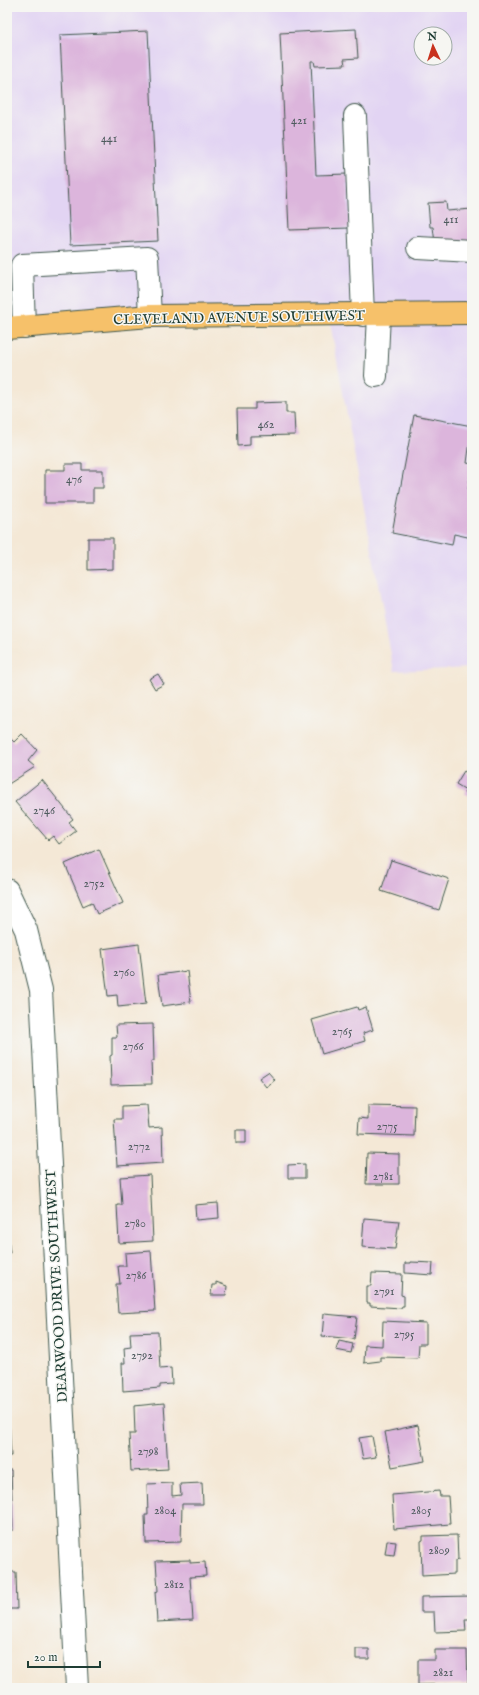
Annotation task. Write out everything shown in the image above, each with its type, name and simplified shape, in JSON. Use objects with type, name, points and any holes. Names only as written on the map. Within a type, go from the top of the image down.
[{"type":"main road","name":"CLEVELAND AVENUE SOUTHWEST","points":[[16,328],[150,316],[472,313]]},
{"type":"street","points":[[356,116],[376,376]]},
{"type":"street","points":[[418,248],[472,251]]},
{"type":"street","points":[[16,328],[22,265],[147,258],[150,316]]},
{"type":"street","name":"DEARWOOD DRIVE SOUTHWEST","points":[[7,890],[26,930],[41,990],[77,1688]]},
{"type":"shaded area","points":[[7,7],[472,7],[472,668],[394,671],[328,311],[7,326]]},
{"type":"building","points":[[356,29],[358,58],[344,59],[345,65],[315,66],[314,61],[311,61],[316,175],[347,174],[349,228],[289,230],[280,33]]},
{"type":"building","points":[[148,31],[158,241],[70,245],[60,35]]},
{"type":"building","points":[[446,202],[447,211],[472,209],[472,240],[435,243],[433,227],[430,227],[428,203]]},
{"type":"building","points":[[286,402],[286,413],[294,413],[295,435],[250,436],[250,445],[238,446],[237,409],[255,409],[255,403]]},
{"type":"building","points":[[414,415],[472,426],[467,463],[472,464],[468,489],[472,490],[472,538],[454,534],[452,545],[392,533]]},
{"type":"building","points":[[65,464],[82,464],[82,470],[103,470],[103,488],[93,488],[93,503],[45,503],[45,470],[65,470]]},
{"type":"building","points":[[88,538],[113,538],[113,569],[88,570]]},
{"type":"building","points":[[158,674],[164,684],[155,689],[149,679]]},
{"type":"building","points":[[22,734],[37,750],[28,761],[35,767],[7,785],[7,738],[8,736],[14,742]]},
{"type":"building","points":[[464,771],[472,776],[472,797],[464,793],[466,790],[456,784]]},
{"type":"building","points":[[42,780],[73,819],[69,822],[76,831],[59,844],[53,836],[48,840],[15,802]]},
{"type":"building","points":[[99,849],[123,903],[97,914],[92,902],[83,906],[65,864]]},
{"type":"building","points":[[391,860],[449,879],[439,910],[381,891]]},
{"type":"building","points":[[139,944],[146,1004],[118,1007],[117,995],[108,996],[102,949]]},
{"type":"building","points":[[187,971],[191,1002],[162,1006],[158,975]]},
{"type":"building","points":[[357,1007],[358,1010],[366,1007],[373,1030],[363,1033],[365,1041],[322,1054],[312,1020]]},
{"type":"building","points":[[153,1024],[154,1061],[151,1061],[152,1084],[111,1085],[110,1056],[112,1055],[112,1037],[117,1037],[116,1025]]},
{"type":"building","points":[[268,1072],[275,1080],[266,1087],[259,1078]]},
{"type":"building","points":[[147,1105],[149,1128],[162,1127],[163,1163],[117,1166],[114,1119],[122,1119],[122,1106]]},
{"type":"building","points":[[368,1105],[415,1106],[414,1136],[358,1134],[359,1118],[368,1119]]},
{"type":"building","points":[[236,1130],[246,1130],[246,1143],[236,1143]]},
{"type":"building","points":[[367,1153],[399,1154],[399,1184],[366,1184]]},
{"type":"building","points":[[305,1164],[305,1178],[288,1178],[288,1165]]},
{"type":"building","points":[[150,1175],[153,1241],[119,1243],[117,1205],[122,1205],[120,1177]]},
{"type":"building","points":[[218,1203],[219,1218],[196,1220],[195,1205]]},
{"type":"building","points":[[364,1218],[399,1221],[395,1249],[362,1247]]},
{"type":"building","points":[[7,1231],[10,1253],[7,1253]]},
{"type":"building","points":[[151,1251],[155,1311],[118,1313],[116,1284],[120,1284],[118,1266],[126,1266],[125,1253]]},
{"type":"building","points":[[405,1263],[433,1263],[432,1275],[405,1273]]},
{"type":"building","points":[[372,1273],[402,1274],[401,1295],[404,1296],[404,1306],[401,1308],[370,1306],[370,1303],[367,1303],[367,1286],[371,1286]]},
{"type":"building","points":[[216,1282],[227,1286],[226,1295],[211,1295],[212,1285],[216,1285]]},
{"type":"building","points":[[324,1314],[357,1317],[354,1339],[322,1336]]},
{"type":"building","points":[[383,1321],[426,1323],[426,1344],[419,1344],[418,1358],[380,1357],[380,1361],[364,1363],[365,1345],[382,1346]]},
{"type":"building","points":[[158,1332],[160,1369],[171,1368],[172,1384],[160,1385],[160,1388],[123,1391],[122,1363],[125,1363],[124,1348],[131,1347],[130,1333]]},
{"type":"building","points":[[339,1341],[353,1344],[351,1353],[336,1350]]},
{"type":"building","points":[[164,1403],[168,1469],[131,1471],[129,1434],[135,1434],[134,1406]]},
{"type":"building","points":[[7,1417],[9,1417],[11,1456],[7,1456]]},
{"type":"building","points":[[418,1425],[425,1461],[392,1467],[385,1432]]},
{"type":"building","points":[[372,1436],[376,1457],[363,1459],[359,1438]]},
{"type":"building","points":[[7,1470],[11,1470],[13,1530],[7,1530]]},
{"type":"building","points":[[172,1483],[172,1496],[181,1495],[180,1484],[202,1483],[203,1504],[182,1504],[181,1542],[146,1543],[145,1515],[148,1515],[147,1484]]},
{"type":"building","points":[[439,1491],[440,1496],[448,1496],[450,1524],[394,1529],[392,1495]]},
{"type":"building","points":[[457,1535],[458,1560],[455,1561],[455,1574],[422,1576],[421,1541],[423,1540],[423,1536]]},
{"type":"building","points":[[387,1541],[396,1542],[394,1555],[385,1554]]},
{"type":"building","points":[[7,1545],[10,1545],[11,1572],[16,1572],[17,1609],[7,1609]]},
{"type":"building","points":[[190,1560],[190,1563],[205,1562],[206,1576],[190,1577],[193,1620],[157,1622],[155,1592],[158,1591],[156,1561]]},
{"type":"building","points":[[472,1596],[472,1619],[465,1619],[466,1631],[435,1632],[434,1612],[421,1612],[421,1597]]},
{"type":"building","points":[[356,1649],[369,1649],[369,1659],[356,1659]]},
{"type":"building","points":[[435,1650],[467,1650],[468,1684],[418,1685],[418,1660],[435,1660]]}]
